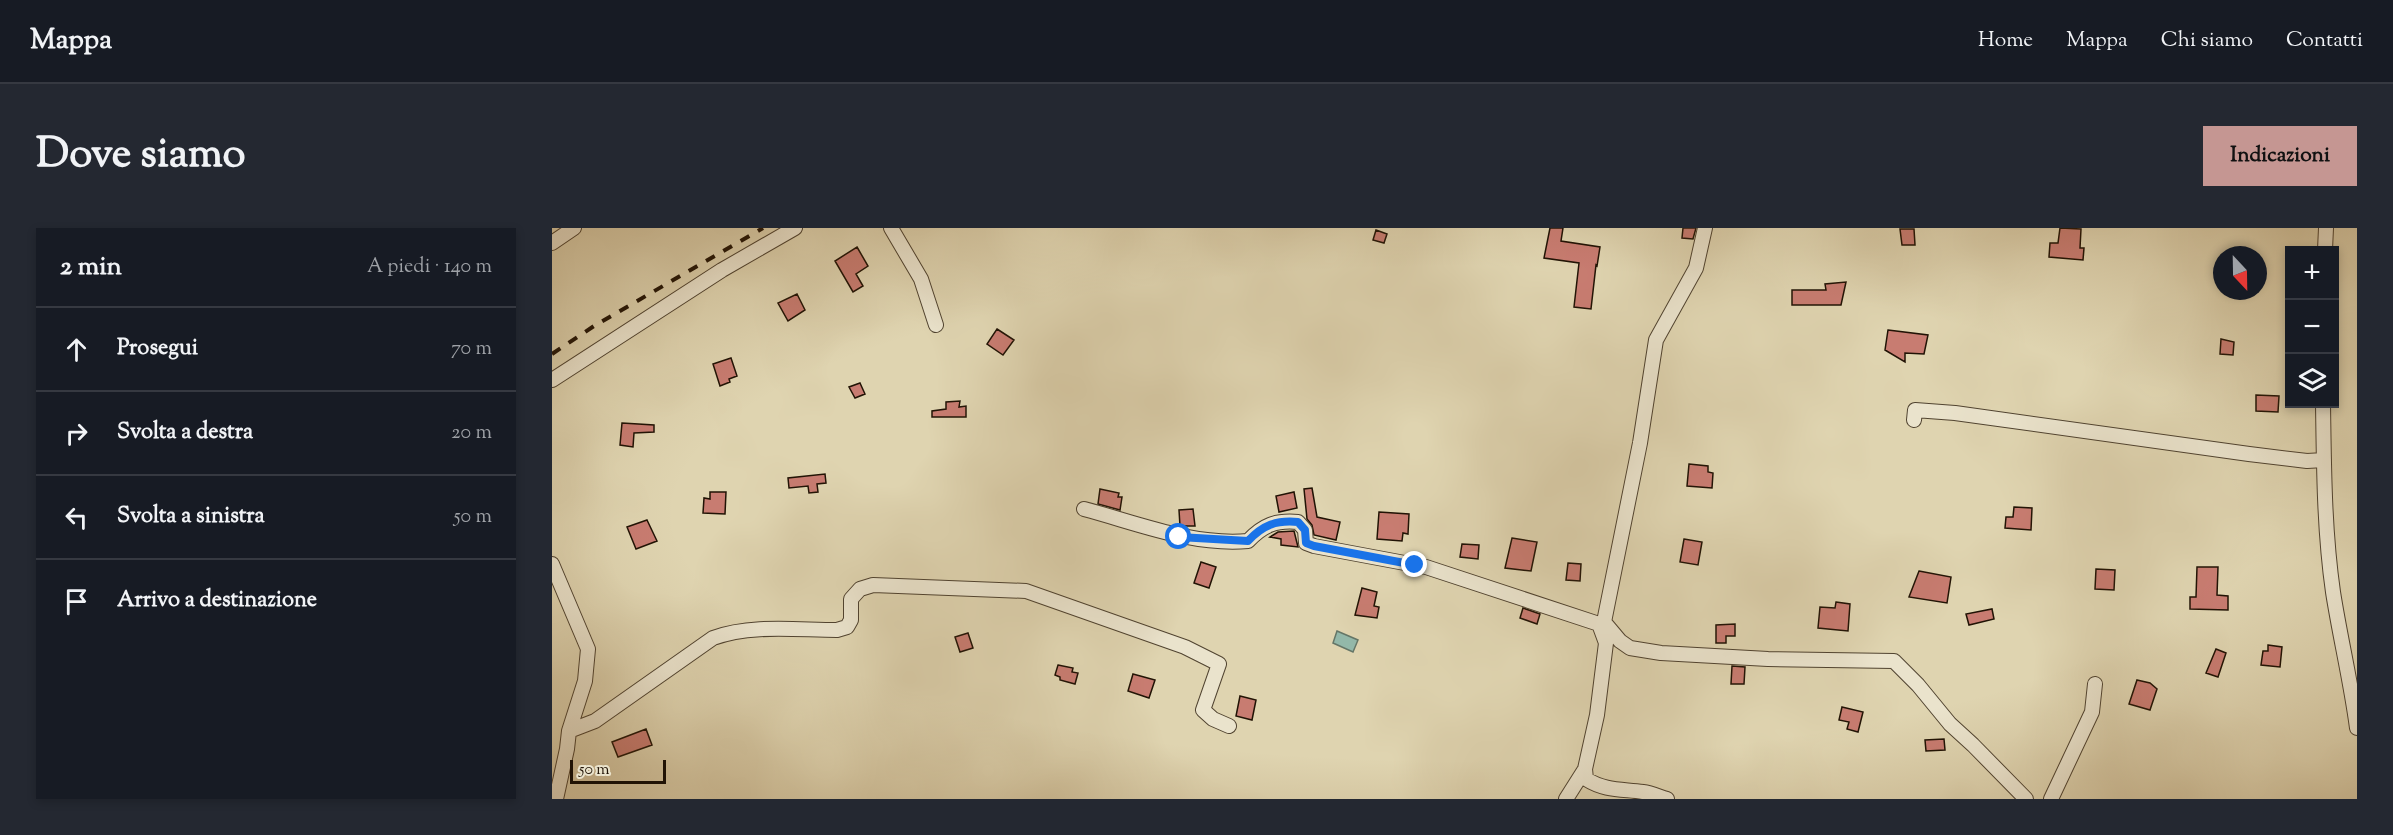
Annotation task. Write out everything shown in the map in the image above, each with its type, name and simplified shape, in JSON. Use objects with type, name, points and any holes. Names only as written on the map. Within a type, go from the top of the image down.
[{"type":"street","points":[[552,243],[574,228]]},
{"type":"street","points":[[552,380],[722,270],[795,228]]},
{"type":"street","points":[[891,228],[921,279],[936,325]]},
{"type":"street","points":[[1667,799],[1644,792],[1621,792],[1596,786],[1586,779],[1585,769],[1597,715],[1606,643],[1602,623],[1640,443],[1656,340],[1696,268],[1705,228]]},
{"type":"street","points":[[2325,246],[2326,228]]},
{"type":"street","points":[[2324,408],[2326,520],[2332,580],[2351,654],[2357,728]]},
{"type":"street","points":[[1914,420],[1915,410],[1955,413],[2250,454],[2307,461],[2324,460]]},
{"type":"street","points":[[1084,509],[1157,528],[1179,537],[1238,542],[1248,541],[1259,530],[1276,522],[1298,522],[1305,530],[1306,543],[1426,567],[1602,623],[1630,648],[1661,653],[1768,659],[1894,661],[1918,685],[1950,724],[2026,799]]},
{"type":"street","points":[[552,564],[588,650],[585,681],[569,731],[556,799]]},
{"type":"street","points":[[569,731],[595,721],[713,638],[724,633],[751,630],[837,630],[847,627],[851,620],[851,599],[860,589],[873,585],[1026,591],[1185,647],[1219,664],[1203,710],[1212,719],[1229,726]]},
{"type":"street","points":[[2051,799],[2092,712],[2095,684]]},
{"type":"street","points":[[1566,799],[1585,769]]},
{"type":"shaded area","points":[[1337,631],[1358,640],[1353,652],[1333,643]]},
{"type":"building","points":[[1550,228],[1563,228],[1561,241],[1600,247],[1591,309],[1574,307],[1579,263],[1544,258]]},
{"type":"building","points":[[1683,228],[1696,228],[1693,239],[1682,238]]},
{"type":"building","points":[[2060,228],[2081,229],[2080,248],[2084,248],[2083,260],[2049,257],[2050,243],[2058,243]]},
{"type":"building","points":[[1900,229],[1914,229],[1915,245],[1902,245]]},
{"type":"building","points":[[1376,230],[1387,234],[1384,243],[1373,240]]},
{"type":"building","points":[[857,247],[868,266],[856,274],[863,286],[853,292],[835,261]]},
{"type":"building","points":[[1846,282],[1841,305],[1792,305],[1792,290],[1826,290],[1825,284]]},
{"type":"building","points":[[797,294],[805,310],[788,321],[778,303]]},
{"type":"building","points":[[997,329],[1014,340],[1003,355],[987,344]]},
{"type":"building","points":[[1888,330],[1928,335],[1924,354],[1905,353],[1905,362],[1885,350]]},
{"type":"building","points":[[2221,339],[2234,342],[2233,355],[2220,354]]},
{"type":"building","points":[[731,358],[737,376],[720,386],[713,364]]},
{"type":"building","points":[[860,383],[865,394],[855,398],[849,387]]},
{"type":"building","points":[[2256,395],[2279,396],[2278,412],[2256,411]]},
{"type":"building","points":[[960,401],[959,407],[966,406],[966,417],[932,417],[932,411],[946,409],[946,402]]},
{"type":"building","points":[[622,423],[654,425],[654,432],[634,433],[633,447],[620,445]]},
{"type":"building","points":[[1689,464],[1708,466],[1708,472],[1713,473],[1712,488],[1687,486]]},
{"type":"building","points":[[825,474],[826,483],[817,484],[818,492],[809,493],[808,486],[789,488],[788,478]]},
{"type":"building","points":[[1312,488],[1317,517],[1340,522],[1336,540],[1314,535],[1312,525],[1307,519],[1304,489]]},
{"type":"building","points":[[1100,489],[1119,493],[1118,497],[1122,497],[1120,510],[1098,504]]},
{"type":"building","points":[[710,492],[726,492],[725,514],[703,513],[704,498],[710,499]]},
{"type":"building","points":[[1294,492],[1297,508],[1279,512],[1276,496]]},
{"type":"building","points":[[2014,507],[2032,508],[2031,530],[2005,528],[2006,517],[2013,517]]},
{"type":"building","points":[[1193,509],[1195,526],[1180,526],[1179,510]]},
{"type":"building","points":[[1379,512],[1409,514],[1408,534],[1403,533],[1402,541],[1377,539]]},
{"type":"building","points":[[647,520],[657,541],[636,549],[627,527]]},
{"type":"building","points":[[1294,531],[1298,547],[1281,545],[1281,539],[1270,537],[1278,532]]},
{"type":"building","points":[[1512,538],[1537,542],[1531,571],[1505,568]]},
{"type":"building","points":[[1684,539],[1702,542],[1698,565],[1680,562]]},
{"type":"building","points":[[1462,544],[1479,545],[1478,559],[1460,557]]},
{"type":"building","points":[[1201,562],[1216,567],[1209,588],[1194,583]]},
{"type":"building","points":[[1568,563],[1581,564],[1580,581],[1566,580]]},
{"type":"building","points":[[2197,567],[2218,567],[2217,595],[2228,596],[2228,610],[2190,609],[2190,597],[2196,597]]},
{"type":"building","points":[[2096,569],[2115,570],[2114,590],[2095,589]]},
{"type":"building","points":[[1919,571],[1951,577],[1947,603],[1909,597]]},
{"type":"building","points":[[1362,588],[1377,592],[1374,606],[1379,607],[1377,618],[1355,615]]},
{"type":"building","points":[[1836,602],[1850,604],[1848,631],[1818,628],[1820,607],[1835,608]]},
{"type":"building","points":[[1523,608],[1540,614],[1537,624],[1520,618]]},
{"type":"building","points":[[1992,609],[1994,619],[1969,625],[1966,614]]},
{"type":"building","points":[[1735,624],[1735,636],[1726,636],[1726,643],[1716,643],[1716,625]]},
{"type":"building","points":[[968,633],[973,648],[960,652],[955,637]]},
{"type":"building","points":[[2268,645],[2282,647],[2280,667],[2261,665],[2263,651],[2268,651]]},
{"type":"building","points":[[2216,649],[2226,653],[2218,677],[2206,673]]},
{"type":"building","points":[[1058,665],[1073,668],[1072,672],[1078,673],[1075,684],[1060,680],[1060,677],[1055,675]]},
{"type":"building","points":[[1732,666],[1745,667],[1744,684],[1731,684]]},
{"type":"building","points":[[1133,674],[1155,680],[1149,698],[1128,691]]},
{"type":"building","points":[[2137,680],[2150,683],[2157,689],[2150,710],[2129,704]]},
{"type":"building","points":[[1240,696],[1256,700],[1252,720],[1236,716]]},
{"type":"building","points":[[1842,707],[1863,712],[1858,732],[1847,729],[1849,722],[1839,720]]},
{"type":"building","points":[[646,729],[652,745],[618,757],[612,742]]},
{"type":"building","points":[[1944,739],[1945,750],[1926,751],[1925,740]]},
{"type":"railway","points":[[552,354],[594,326],[763,228]]},
{"type":"route","points":[[1179,537],[1248,541],[1259,530],[1276,522],[1298,522],[1305,530],[1306,543],[1314,546],[1415,565]]}]
